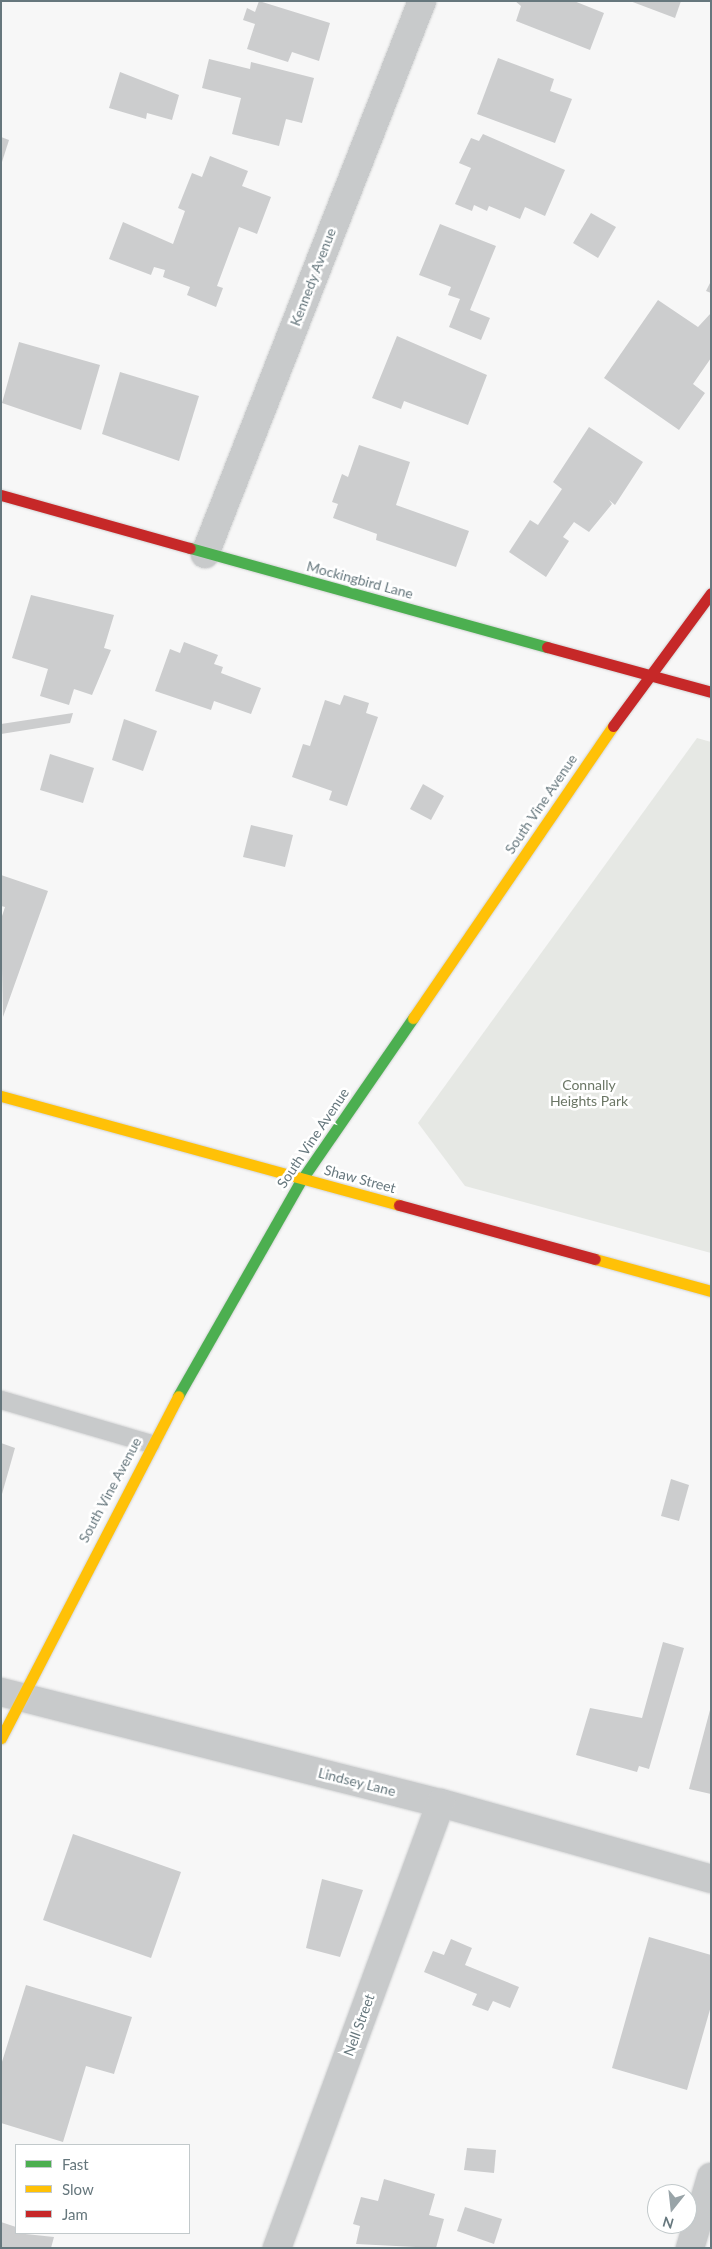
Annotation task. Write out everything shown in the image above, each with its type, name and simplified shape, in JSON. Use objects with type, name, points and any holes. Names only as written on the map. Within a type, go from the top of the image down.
[{"type":"street","name":"Kennedy Avenue","points":[[205,554],[422,1]]},
{"type":"street","name":"Mockingbird Lane","points":[[1,495],[205,554],[711,692]]},
{"type":"street","name":"South Vine Avenue","points":[[1,1738],[11,1695],[302,1179],[648,675],[711,593]]},
{"type":"street","name":"Shaw Street","points":[[1,1096],[711,1290]]},
{"type":"street","name":"Lindsey Lane","points":[[11,1695],[441,1802],[711,1879]]},
{"type":"street","name":"Nell Street","points":[[277,2248],[441,1802]]},
{"type":"street","points":[[690,2248],[711,2177]]},
{"type":"lane","points":[[1,1400],[151,1444]]},
{"type":"green space","name":"Connally Heights Park","points":[[697,738],[711,742],[711,1253],[465,1186],[418,1123]]},
{"type":"building","points":[[259,1],[330,23],[319,61],[292,52],[288,62],[247,49],[255,24],[243,20],[247,8],[255,12]]},
{"type":"building","points":[[515,1],[574,1],[604,13],[590,50],[516,21],[521,6]]},
{"type":"building","points":[[630,1],[681,1],[675,18]]},
{"type":"building","points":[[498,58],[554,79],[550,91],[572,99],[555,143],[477,114]]},
{"type":"building","points":[[209,59],[250,69],[251,62],[314,78],[302,123],[286,119],[279,146],[232,134],[241,98],[202,88]]},
{"type":"building","points":[[120,72],[179,95],[172,120],[147,113],[146,119],[109,108]]},
{"type":"building","points":[[483,134],[565,170],[545,216],[525,207],[520,219],[489,206],[487,211],[474,205],[472,211],[455,204],[471,168],[459,163],[471,138],[479,141]]},
{"type":"building","points":[[1,137],[9,140],[2,162],[1,162]]},
{"type":"building","points":[[210,156],[248,171],[242,186],[271,197],[257,234],[239,227],[217,286],[223,288],[216,307],[187,295],[190,287],[163,277],[165,270],[154,267],[151,275],[109,259],[123,222],[173,244],[185,211],[178,208],[192,173],[202,177]]},
{"type":"building","points":[[591,213],[616,227],[598,258],[573,243]]},
{"type":"building","points":[[440,224],[496,246],[470,310],[490,318],[481,340],[449,327],[460,299],[448,295],[451,287],[419,275]]},
{"type":"building","points":[[711,281],[711,293],[706,291]]},
{"type":"building","points":[[658,300],[698,327],[711,313],[711,358],[693,384],[705,393],[679,430],[604,378]]},
{"type":"building","points":[[397,336],[487,375],[468,425],[404,401],[401,409],[372,398]]},
{"type":"building","points":[[19,342],[100,365],[81,430],[2,403]]},
{"type":"building","points":[[120,372],[199,396],[179,461],[102,434]]},
{"type":"building","points":[[589,427],[643,462],[615,505],[609,500],[612,504],[589,532],[574,522],[563,537],[569,541],[546,577],[509,552],[530,520],[538,525],[562,489],[553,482]]},
{"type":"building","points":[[359,445],[410,462],[396,505],[469,531],[456,567],[376,540],[377,534],[333,518],[338,504],[332,502],[342,474],[348,477]]},
{"type":"building","points":[[31,595],[114,615],[104,648],[111,650],[92,695],[74,689],[69,705],[40,696],[48,669],[12,658]]},
{"type":"building","points":[[184,642],[218,655],[214,664],[223,667],[221,673],[261,688],[251,714],[214,701],[211,710],[155,691],[170,649],[180,653]]},
{"type":"building","points":[[344,695],[369,703],[366,713],[378,717],[347,806],[329,800],[332,791],[292,777],[303,744],[310,746],[325,700],[340,705]]},
{"type":"building","points":[[73,713],[70,723],[1,734],[1,724]]},
{"type":"building","points":[[124,719],[157,731],[143,771],[112,760]]},
{"type":"building","points":[[50,754],[94,768],[83,803],[40,790]]},
{"type":"building","points":[[423,784],[444,796],[431,820],[410,809]]},
{"type":"building","points":[[251,825],[293,835],[285,867],[243,857]]},
{"type":"building","points":[[1,875],[48,891],[3,1017],[1,919],[5,907],[1,906]]},
{"type":"building","points":[[1,1443],[15,1448],[2,1494],[1,1494]]},
{"type":"building","points":[[671,1479],[689,1485],[679,1521],[661,1516]]},
{"type":"building","points":[[663,1642],[684,1648],[649,1769],[639,1766],[637,1772],[576,1755],[590,1708],[642,1718]]},
{"type":"building","points":[[711,1710],[711,1794],[689,1789]]},
{"type":"building","points":[[73,1834],[181,1872],[151,1958],[43,1920]]},
{"type":"building","points":[[322,1879],[363,1890],[340,1957],[306,1948]]},
{"type":"building","points":[[649,1937],[711,1955],[711,2006],[687,2090],[612,2068]]},
{"type":"building","points":[[451,1939],[472,1948],[465,1965],[519,1987],[510,2008],[493,2001],[488,2011],[472,2005],[477,1994],[424,1972],[433,1951],[444,1955]]},
{"type":"building","points":[[26,1985],[132,2017],[114,2074],[86,2066],[63,2142],[1,2123],[1,2065]]},
{"type":"building","points":[[467,2148],[496,2150],[494,2173],[464,2170]]},
{"type":"building","points":[[384,2179],[435,2194],[429,2215],[444,2219],[436,2248],[356,2244],[360,2226],[353,2224],[361,2197],[378,2201]]},
{"type":"building","points":[[465,2207],[502,2219],[494,2244],[457,2231]]},
{"type":"building","points":[[1,2222],[15,2227],[15,2234],[54,2237],[51,2248],[1,2248]]},
{"type":"traffic: fast","points":[[190,548],[547,647]]},
{"type":"traffic: fast","points":[[178,1396],[302,1179],[413,1018]]},
{"type":"traffic: slow","points":[[413,1018],[613,726]]},
{"type":"traffic: slow","points":[[1,1096],[399,1205]]},
{"type":"traffic: slow","points":[[595,1259],[711,1291]]},
{"type":"traffic: slow","points":[[1,1738],[178,1396]]},
{"type":"traffic: jam","points":[[1,495],[190,548]]},
{"type":"traffic: jam","points":[[613,726],[711,593]]},
{"type":"traffic: jam","points":[[547,647],[711,692]]},
{"type":"traffic: jam","points":[[399,1205],[595,1259]]}]
